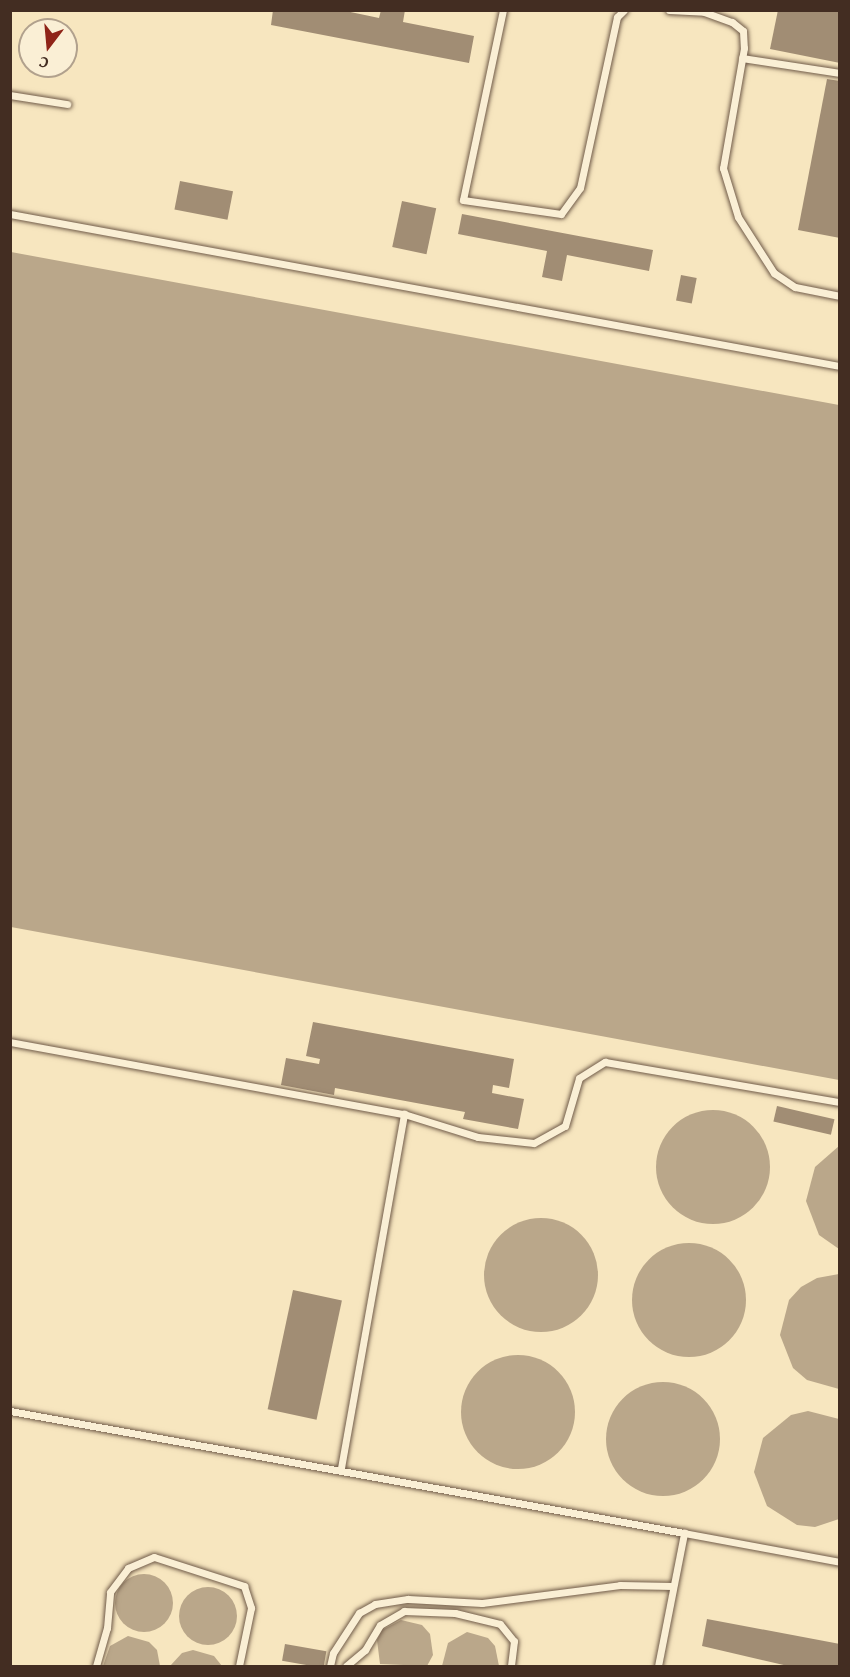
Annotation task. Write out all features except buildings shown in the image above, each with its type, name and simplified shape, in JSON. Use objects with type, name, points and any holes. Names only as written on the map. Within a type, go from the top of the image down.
[{"type":"lane","points":[[503,10],[464,200],[561,214],[580,188],[617,17],[624,10]]},
{"type":"lane","points":[[669,10],[704,12],[732,22],[743,31],[742,58],[723,168],[738,217],[774,273],[795,287],[840,296]]},
{"type":"lane","points":[[742,58],[840,74]]},
{"type":"lane","points":[[10,95],[67,104]]},
{"type":"lane","points":[[10,214],[840,366]]},
{"type":"lane","points":[[10,1042],[404,1114],[478,1137],[534,1143],[565,1126],[579,1078],[605,1062],[840,1102]]},
{"type":"lane","points":[[341,1468],[404,1114]]},
{"type":"lane","points":[[10,1411],[341,1468],[442,1492],[840,1562]]},
{"type":"lane","points":[[658,1666],[684,1533]]},
{"type":"lane","points":[[96,1666],[107,1628],[110,1593],[128,1568],[154,1557],[244,1586],[251,1608],[239,1666]]},
{"type":"lane","points":[[330,1666],[333,1653],[359,1613],[375,1604],[408,1599],[482,1602],[620,1585],[673,1586]]},
{"type":"lane","points":[[346,1666],[365,1650],[380,1625],[404,1611],[455,1613],[500,1624],[514,1641],[512,1666]]},
{"type":"shaded area","points":[[11,252],[839,405],[839,1080],[11,927]]},
{"type":"shaded area","points":[[713,1110],[735,1114],[754,1126],[766,1145],[770,1167],[766,1189],[754,1208],[735,1220],[713,1224],[691,1220],[672,1208],[660,1189],[656,1167],[660,1145],[672,1126],[691,1114]]},
{"type":"shaded area","points":[[839,1146],[839,1249],[819,1235],[806,1201],[815,1167]]},
{"type":"shaded area","points":[[541,1218],[563,1222],[573,1227],[589,1243],[594,1253],[598,1275],[594,1297],[589,1307],[573,1323],[563,1328],[541,1332],[519,1328],[509,1323],[493,1307],[488,1297],[484,1275],[488,1253],[493,1243],[509,1227],[519,1222]]},
{"type":"shaded area","points":[[689,1243],[711,1247],[730,1259],[742,1278],[746,1300],[742,1322],[730,1341],[711,1353],[689,1357],[667,1353],[648,1341],[636,1322],[632,1300],[636,1278],[648,1259],[667,1247]]},
{"type":"shaded area","points":[[840,1274],[839,1389],[807,1380],[793,1368],[780,1335],[789,1300],[801,1287],[817,1278]]},
{"type":"shaded area","points":[[518,1355],[540,1359],[550,1364],[566,1380],[571,1390],[575,1412],[571,1434],[566,1444],[550,1460],[540,1465],[518,1469],[496,1465],[486,1460],[470,1444],[465,1434],[461,1412],[465,1390],[470,1380],[486,1364],[496,1359]]},
{"type":"shaded area","points":[[663,1382],[685,1386],[695,1391],[711,1407],[716,1417],[720,1439],[716,1461],[711,1471],[695,1487],[685,1492],[663,1496],[641,1492],[631,1487],[615,1471],[610,1461],[606,1439],[610,1417],[615,1407],[631,1391],[641,1386]]},
{"type":"shaded area","points":[[808,1411],[839,1419],[839,1519],[815,1527],[797,1525],[767,1506],[754,1472],[763,1438],[791,1415]]},
{"type":"shaded area","points":[[144,1574],[160,1579],[168,1587],[173,1603],[168,1619],[160,1627],[144,1632],[128,1627],[120,1619],[115,1603],[120,1587],[128,1579]]},
{"type":"shaded area","points":[[208,1587],[224,1592],[232,1600],[237,1616],[232,1632],[224,1640],[208,1645],[192,1640],[184,1632],[179,1616],[184,1600],[192,1592]]},
{"type":"shaded area","points":[[401,1620],[422,1625],[430,1634],[433,1655],[427,1666],[380,1664],[377,1640],[382,1630]]},
{"type":"shaded area","points":[[467,1632],[488,1638],[495,1646],[499,1666],[442,1666],[448,1643]]},
{"type":"shaded area","points":[[128,1636],[149,1642],[157,1650],[160,1666],[103,1666],[110,1646]]},
{"type":"shaded area","points":[[193,1650],[214,1656],[222,1666],[170,1666],[182,1653]]}]
